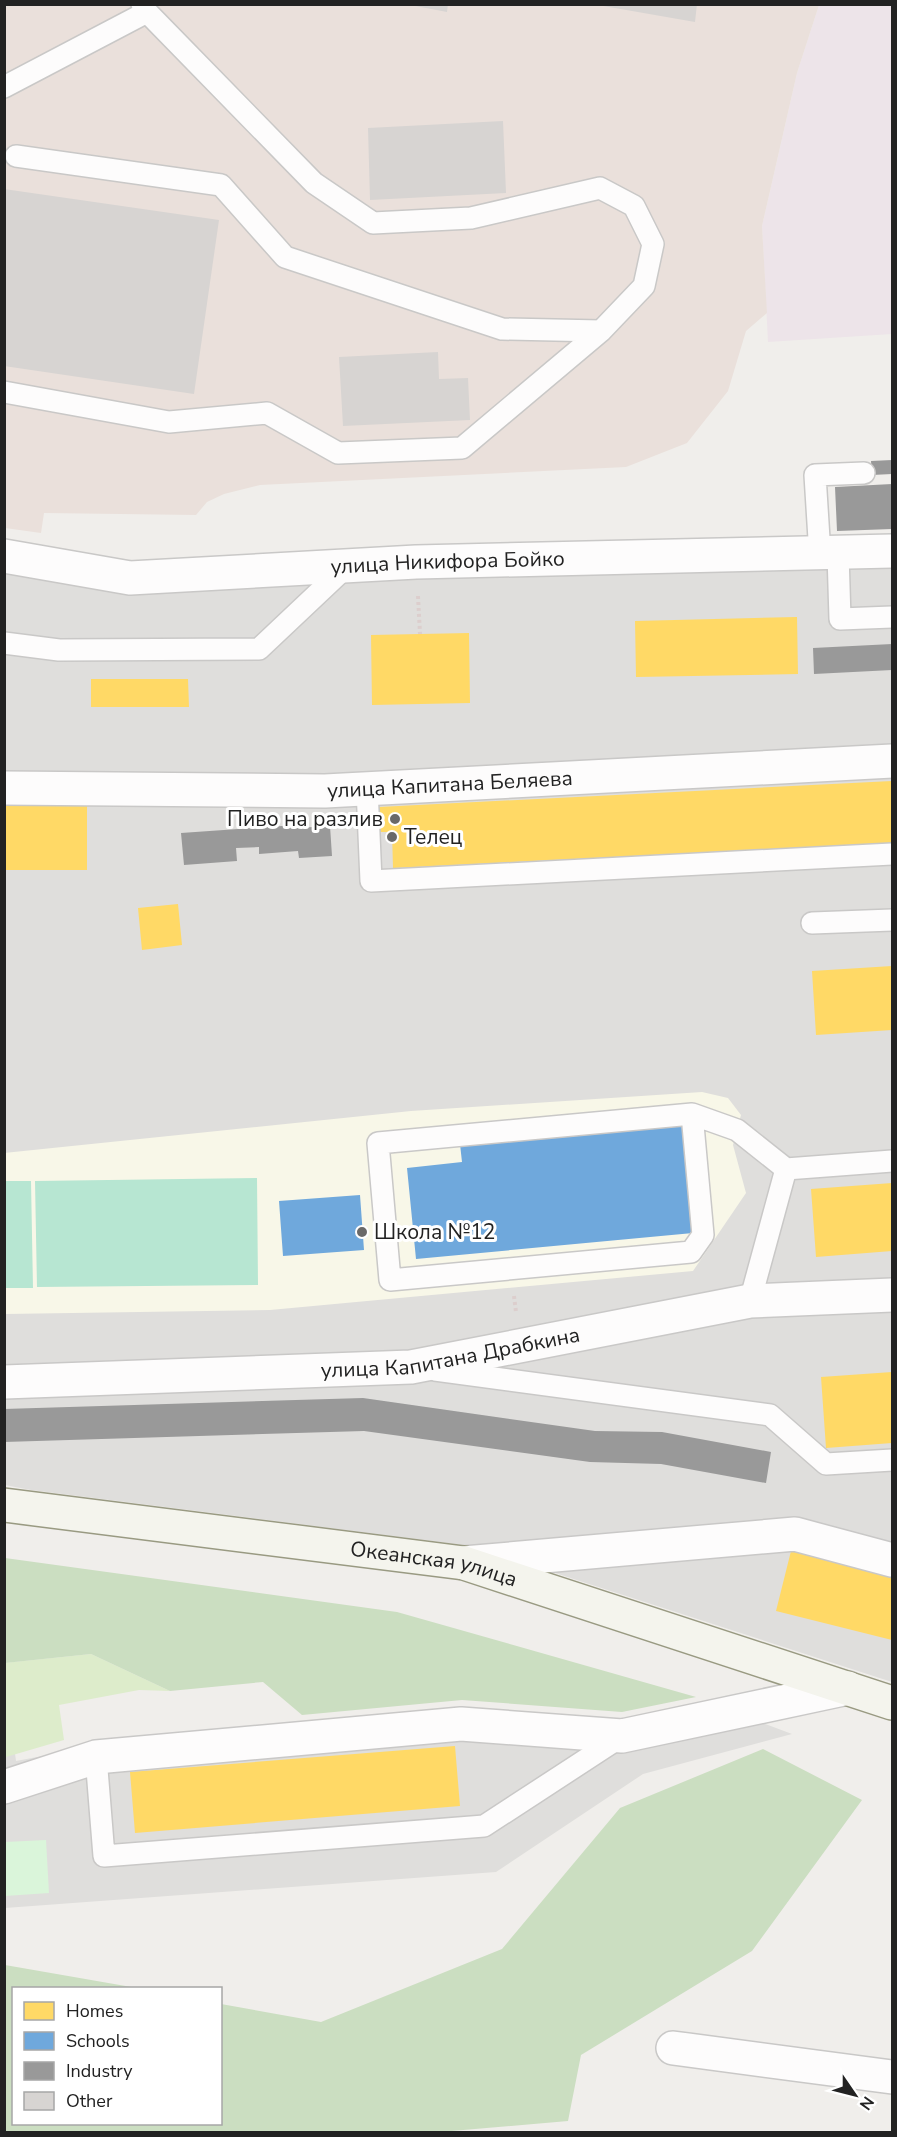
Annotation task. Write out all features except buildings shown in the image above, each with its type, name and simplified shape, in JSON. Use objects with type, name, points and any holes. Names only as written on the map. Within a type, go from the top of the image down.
[{"type":"main road","name":"Океанская улица","points":[[13,1512],[464,1563],[892,1703]]},
{"type":"street","name":"улица Никифора Бойко","points":[[4,556],[130,578],[346,566],[892,551]]},
{"type":"street","name":"улица Капитана Беляева","points":[[4,789],[367,789],[892,761]]},
{"type":"street","name":"улица Капитана Драбкина","points":[[4,1382],[411,1367],[750,1301],[892,1295]]},
{"type":"street","points":[[464,1563],[795,1534],[892,1560]]},
{"type":"street","points":[[4,1787],[96,1757],[461,1724],[622,1736],[848,1688]]},
{"type":"street","points":[[673,2048],[892,2077]]},
{"type":"lane","points":[[4,87],[144,8],[314,183],[373,223],[471,218],[600,188],[634,207],[653,244],[644,286],[601,331],[462,448],[338,453],[267,413],[169,422],[4,392]]},
{"type":"lane","points":[[16,156],[221,185],[285,257],[502,329],[601,331]]},
{"type":"lane","points":[[864,473],[815,475],[840,619],[892,616]]},
{"type":"lane","points":[[4,643],[59,650],[259,649],[346,566]]},
{"type":"lane","points":[[367,789],[371,881],[892,854]]},
{"type":"lane","points":[[812,923],[892,920]]},
{"type":"lane","points":[[692,1114],[703,1235],[691,1252],[390,1280],[378,1143],[692,1114],[737,1130],[786,1169],[892,1161]]},
{"type":"lane","points":[[750,1301],[786,1169]]},
{"type":"lane","points":[[411,1367],[770,1415],[826,1464],[892,1460]]},
{"type":"lane","points":[[96,1757],[104,1856],[484,1826],[622,1736]]},
{"type":"shaded area","points":[[5,5],[819,5],[797,73],[762,226],[767,313],[746,331],[728,391],[687,443],[626,467],[260,485],[224,494],[207,502],[196,515],[44,513],[41,533],[5,528]]},
{"type":"shaded area","points":[[819,5],[892,5],[892,334],[768,342],[762,226],[797,73]]},
{"type":"shaded area","points":[[892,551],[892,1682],[472,1546],[5,1485],[4,556],[130,578]]},
{"type":"shaded area","name":"Школа №12","points":[[702,1092],[728,1098],[741,1115],[733,1145],[746,1193],[693,1271],[270,1310],[5,1314],[4,1153],[411,1111]]},
{"type":"shaded area","points":[[4,1671],[16,1761],[127,1740],[620,1721],[706,1702],[792,1734],[643,1774],[496,1872],[5,1908]]},
{"type":"green space","points":[[257,1178],[258,1285],[37,1287],[35,1181]]},
{"type":"green space","points":[[5,1181],[31,1181],[33,1288],[5,1288]]},
{"type":"green space","points":[[5,1558],[397,1612],[696,1697],[622,1712],[462,1700],[302,1715],[263,1682],[170,1691],[91,1654],[5,1663]]},
{"type":"green space","points":[[91,1654],[170,1691],[139,1690],[59,1705],[64,1740],[6,1757],[4,1663]]},
{"type":"green space","points":[[763,1749],[862,1800],[752,1951],[581,2055],[568,2121],[440,2132],[5,2132],[5,1965],[131,1987],[12,1987],[12,2125],[222,2125],[222,2004],[321,2022],[502,1949],[620,1808]]},
{"type":"green space","points":[[46,1840],[49,1893],[5,1896],[5,1842]]},
{"type":"place","name":"Пиво на разлив","points":[[395,819]]},
{"type":"place","name":"Телец","points":[[392,837]]},
{"type":"place","name":"Школа №12","points":[[362,1232]]}]
